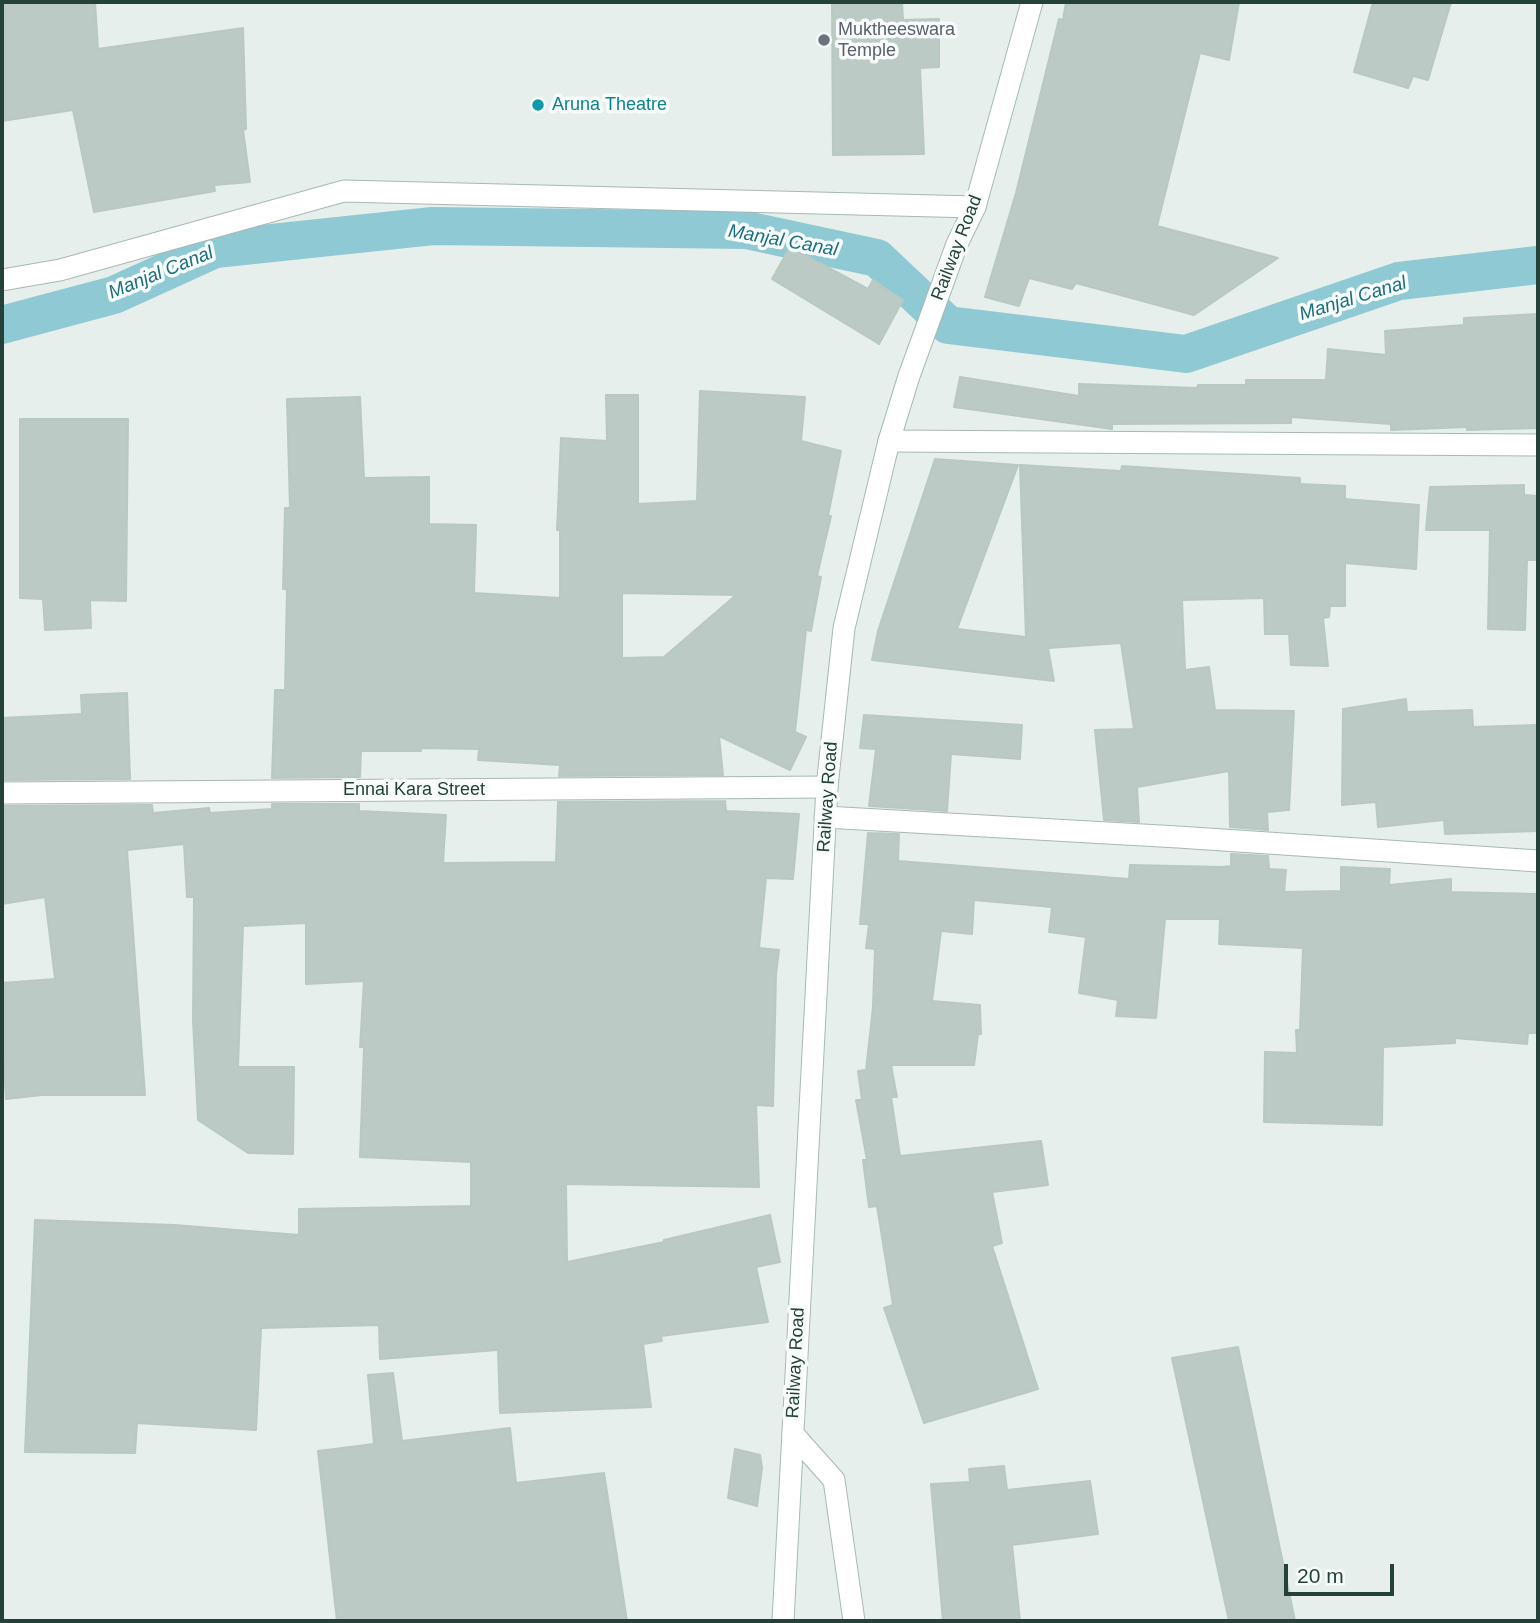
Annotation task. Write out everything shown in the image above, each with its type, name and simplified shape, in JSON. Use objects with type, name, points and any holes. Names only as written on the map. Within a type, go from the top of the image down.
[{"type":"street","name":"Railway Road","points":[[783,1621],[825,817],[844,628],[889,440],[957,244],[975,207],[1032,2]]},
{"type":"street","points":[[2,280],[60,270],[344,191],[975,207]]},
{"type":"street","points":[[889,440],[1538,445]]},
{"type":"street","name":"Ennai Kara Street","points":[[2,793],[827,788]]},
{"type":"street","points":[[825,817],[1538,861]]},
{"type":"street","points":[[793,1434],[834,1479],[855,1621]]},
{"type":"building","points":[[2,2],[95,2],[98,49],[243,28],[246,129],[243,130],[250,182],[214,185],[215,191],[94,212],[73,110],[2,121]]},
{"type":"building","points":[[832,2],[902,2],[903,20],[939,19],[939,67],[920,68],[924,154],[833,155]]},
{"type":"building","points":[[1066,2],[1239,2],[1229,60],[1200,53],[1157,226],[1278,258],[1194,315],[1076,283],[1072,289],[1029,278],[1019,306],[985,297],[1016,193],[1059,19],[1063,20]]},
{"type":"building","points":[[1373,2],[1451,2],[1428,80],[1413,76],[1408,88],[1354,72]]},
{"type":"building","points":[[790,247],[868,289],[873,280],[903,300],[879,344],[772,279]]},
{"type":"building","points":[[1538,314],[1538,428],[1391,430],[1391,424],[1291,417],[1291,423],[1112,424],[1112,429],[954,407],[960,377],[1079,396],[1079,384],[1197,388],[1198,385],[1246,385],[1246,380],[1326,380],[1328,349],[1386,355],[1385,331],[1464,325],[1464,318]]},
{"type":"building","points":[[700,391],[805,397],[801,441],[841,451],[828,516],[831,516],[817,576],[821,577],[811,631],[806,630],[795,732],[806,737],[790,770],[719,736],[723,775],[559,776],[560,765],[478,760],[479,749],[421,748],[421,751],[361,751],[360,777],[272,778],[275,690],[285,690],[285,508],[290,508],[287,399],[360,397],[364,478],[429,477],[429,524],[476,525],[474,593],[560,598],[560,530],[557,530],[561,438],[607,441],[606,395],[638,395],[638,504],[697,501]],"holes":[[[622,593],[736,595],[664,657],[622,658]]]},
{"type":"building","points":[[20,419],[128,419],[126,601],[90,600],[91,628],[45,630],[43,599],[20,598]]},
{"type":"building","points":[[935,459],[1018,465],[957,629],[1026,637],[1020,465],[1121,471],[1122,466],[1300,478],[1300,484],[1345,486],[1345,499],[1419,505],[1416,569],[1345,563],[1345,606],[1330,606],[1329,617],[1323,618],[1328,666],[1291,665],[1289,634],[1265,634],[1264,598],[1182,600],[1185,670],[1209,667],[1215,710],[1294,711],[1289,810],[1267,812],[1268,830],[1230,827],[1229,771],[1137,787],[1139,822],[1104,820],[1095,730],[1134,729],[1121,643],[1048,648],[1054,681],[872,660],[878,631]]},
{"type":"building","points":[[1524,485],[1524,495],[1538,496],[1538,560],[1527,560],[1525,630],[1488,629],[1490,530],[1426,530],[1430,487]]},
{"type":"building","points":[[127,693],[130,779],[2,780],[2,718],[82,714],[81,695]]},
{"type":"building","points":[[1406,699],[1407,712],[1472,710],[1473,727],[1538,725],[1538,831],[1445,834],[1444,820],[1378,827],[1376,802],[1342,805],[1343,709]]},
{"type":"building","points":[[864,715],[1022,725],[1020,759],[951,754],[947,811],[869,806],[876,749],[860,748]]},
{"type":"building","points":[[725,801],[726,811],[799,814],[793,879],[766,878],[759,948],[779,950],[773,1106],[756,1105],[759,1187],[566,1184],[567,1262],[664,1242],[770,1215],[780,1262],[756,1267],[768,1322],[661,1336],[662,1341],[643,1344],[651,1407],[500,1413],[498,1350],[380,1359],[379,1325],[261,1328],[256,1430],[137,1423],[135,1453],[25,1452],[35,1220],[174,1225],[299,1235],[299,1209],[471,1206],[471,1162],[360,1157],[364,1047],[360,1047],[364,981],[306,984],[306,923],[243,926],[238,1067],[294,1067],[293,1154],[248,1153],[198,1120],[193,1020],[194,897],[187,897],[184,844],[127,850],[145,1095],[42,1095],[6,1099],[2,983],[55,979],[45,897],[2,904],[2,806],[152,805],[153,813],[209,808],[210,813],[272,809],[272,804],[359,804],[359,811],[446,815],[443,863],[556,862],[558,802]]},
{"type":"building","points":[[868,833],[899,834],[898,861],[1129,879],[1130,865],[1222,867],[1231,866],[1231,854],[1268,856],[1269,869],[1286,870],[1284,892],[1341,891],[1341,867],[1390,869],[1389,885],[1451,879],[1451,892],[1538,894],[1538,1033],[1528,1033],[1527,1044],[1455,1038],[1455,1043],[1383,1047],[1382,1125],[1264,1122],[1265,1052],[1297,1053],[1296,1030],[1300,1030],[1303,948],[1219,944],[1220,919],[1165,919],[1156,1018],[1116,1016],[1118,1000],[1079,993],[1086,937],[1049,932],[1052,907],[974,900],[972,934],[941,931],[932,1001],[980,1005],[981,1034],[978,1034],[974,1065],[891,1065],[897,1097],[891,1097],[900,1156],[1041,1141],[1048,1185],[992,1192],[1002,1243],[992,1246],[1038,1389],[924,1423],[884,1308],[893,1305],[877,1206],[869,1207],[863,1160],[867,1160],[856,1100],[862,1100],[858,1071],[866,1070],[873,1007],[875,949],[866,948],[869,924],[860,924]]},
{"type":"building","points":[[1238,1347],[1295,1621],[1229,1621],[1172,1358]]},
{"type":"building","points":[[393,1373],[402,1441],[510,1428],[516,1483],[604,1473],[627,1621],[337,1621],[318,1451],[374,1444],[368,1375]]},
{"type":"building","points":[[735,1449],[760,1455],[762,1468],[757,1506],[728,1498]]},
{"type":"building","points":[[1004,1466],[1007,1490],[1090,1481],[1098,1534],[1012,1545],[1020,1621],[943,1621],[931,1484],[970,1482],[969,1469]]},
{"type":"waterway","name":"Manjal Canal","points":[[2,325],[114,295],[215,249],[433,226],[746,230],[877,258],[948,325],[1186,354],[1399,281],[1538,265]]},
{"type":"place","name":"Muktheeswara Temple","points":[[824,40]]},
{"type":"place","name":"Aruna Theatre","points":[[538,105]]}]
